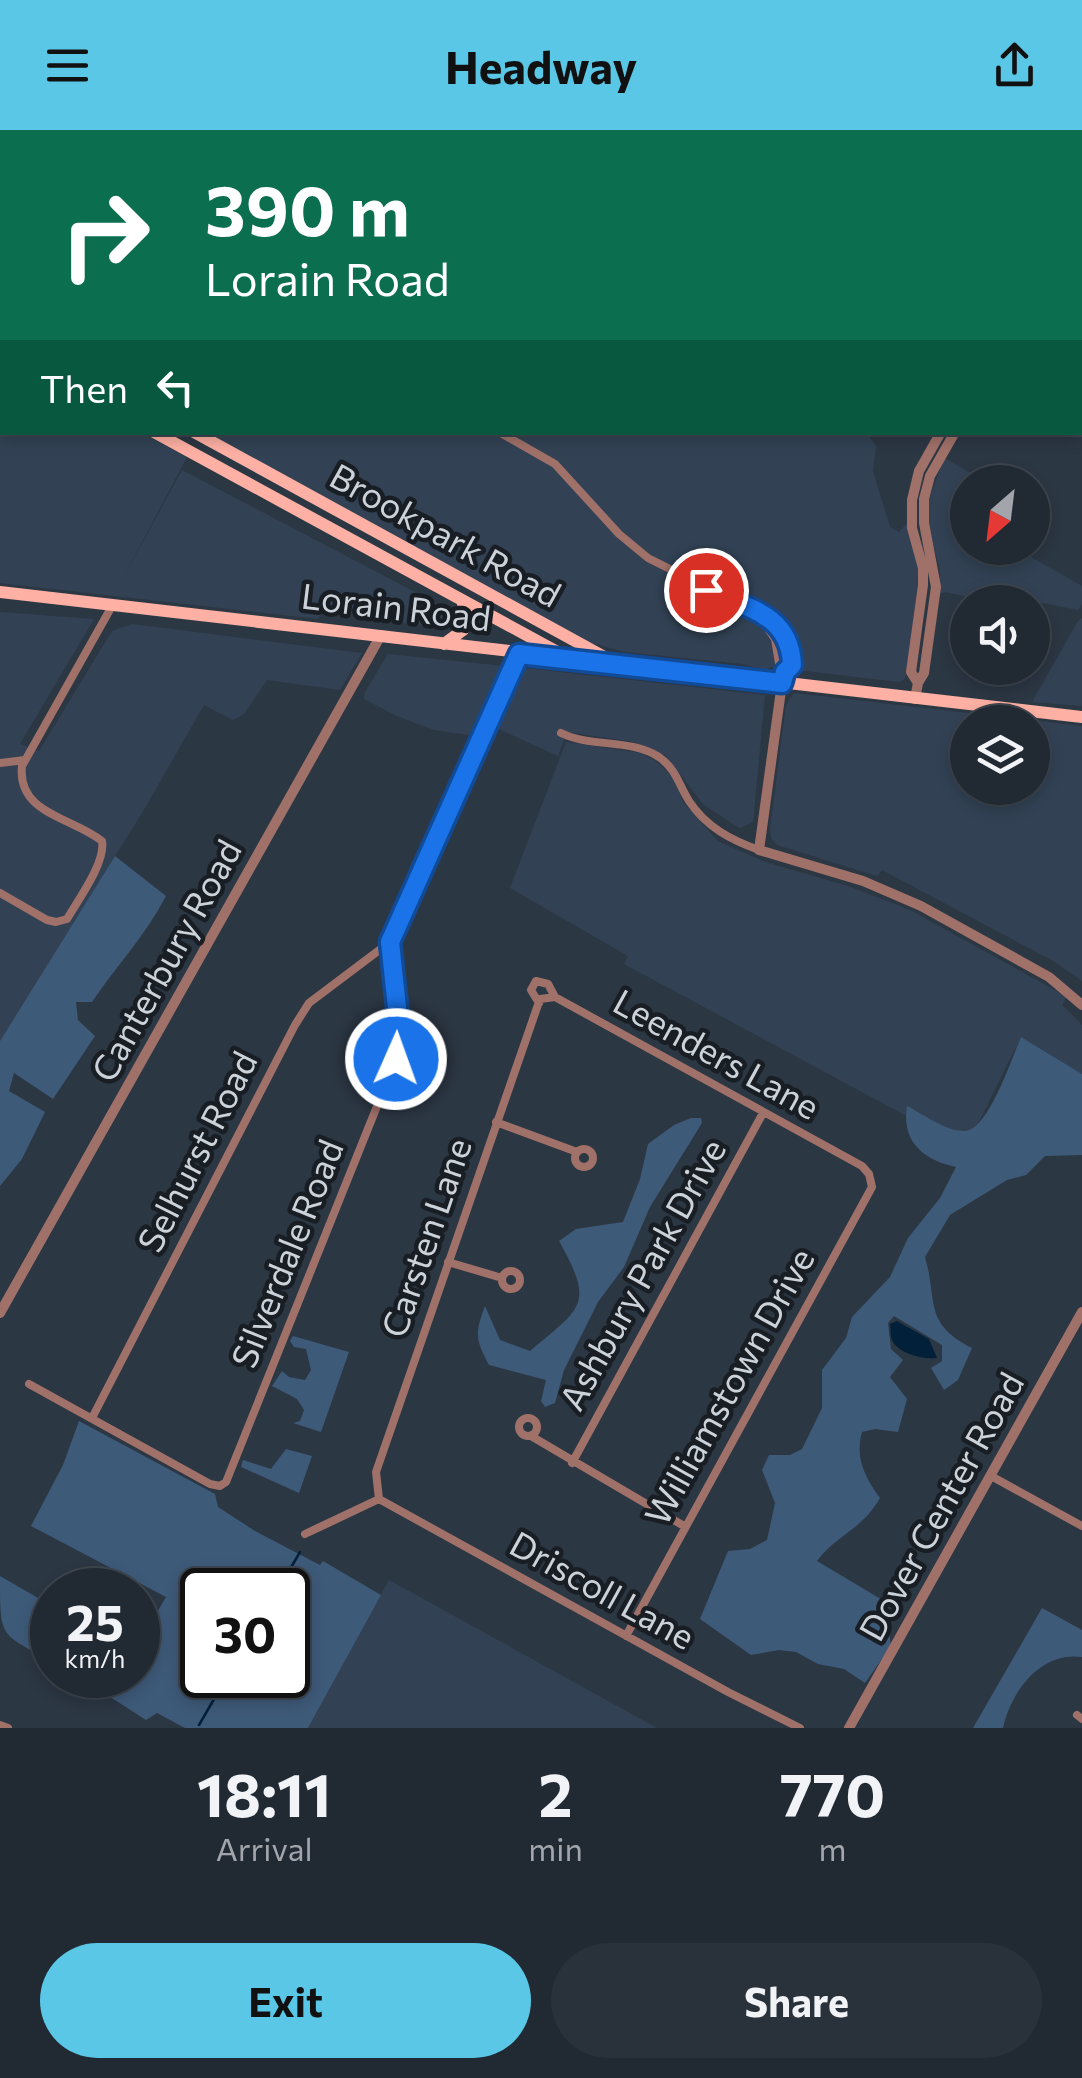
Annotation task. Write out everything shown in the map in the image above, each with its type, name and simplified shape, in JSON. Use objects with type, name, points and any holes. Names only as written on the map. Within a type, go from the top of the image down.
[{"type":"main road","name":"Brookpark Road","points":[[160,435],[570,658]]},
{"type":"main road","name":"Brookpark Road","points":[[199,435],[615,663]]},
{"type":"main road","name":"Lorain Road","points":[[0,592],[519,654],[784,677],[915,699],[1082,717]]},
{"type":"main road","points":[[444,644],[468,622],[462,600]]},
{"type":"street","points":[[504,435],[555,464],[619,534],[644,555],[694,584],[774,620],[786,635],[792,665],[784,677],[759,850]]},
{"type":"street","points":[[918,683],[911,672],[923,568],[912,528],[912,500],[919,472],[939,435]]},
{"type":"street","points":[[915,699],[924,674],[936,587],[924,523],[924,499],[930,476],[953,435]]},
{"type":"street","points":[[0,893],[47,920],[67,919],[104,850],[97,837],[29,797],[20,782],[26,760],[113,604]]},
{"type":"street","name":"Canterbury Road","points":[[0,1313],[381,635]]},
{"type":"street","points":[[390,942],[519,654]]},
{"type":"street","points":[[561,733],[577,741],[643,749],[664,760],[688,799],[709,824],[729,838],[854,878],[921,906],[1049,977],[1082,1006]]},
{"type":"street","points":[[0,764],[26,760]]},
{"type":"street","name":"Selhurst Road","points":[[92,1418],[295,1025],[309,1003],[390,942]]},
{"type":"street","name":"Silverdale Road","points":[[92,1418],[210,1484],[220,1486],[226,1482],[396,1059],[399,1026],[390,942]]},
{"type":"street","points":[[536,981],[548,984],[555,997],[541,1000],[530,990],[536,981]]},
{"type":"street","name":"Leenders Lane","points":[[555,997],[862,1166]]},
{"type":"street","name":"Carsten Lane","points":[[379,1499],[376,1472],[541,1000]]},
{"type":"street","name":"Ashbury Park Drive","points":[[572,1463],[763,1114]]},
{"type":"street","points":[[496,1122],[577,1152]]},
{"type":"street","name":"Williamstown Drive","points":[[626,1636],[872,1186],[862,1166]]},
{"type":"street","points":[[448,1262],[502,1278]]},
{"type":"street","name":"Dover Center Road","points":[[849,1728],[1082,1312]]},
{"type":"street","points":[[29,1384],[92,1418]]},
{"type":"street","points":[[531,1436],[684,1526]]},
{"type":"street","points":[[991,1476],[1082,1526]]},
{"type":"street","points":[[305,1534],[379,1499]]},
{"type":"street","name":"Driscoll Lane","points":[[379,1499],[800,1728]]},
{"type":"street","points":[[0,1725],[8,1728]]},
{"type":"shaded area","points":[[0,435],[146,435],[187,457],[121,582],[182,470],[457,614],[454,623],[445,629],[322,611],[318,619],[0,583]]},
{"type":"shaded area","points":[[210,435],[868,435],[876,446],[873,471],[890,527],[899,532],[907,523],[919,572],[904,680],[772,667],[764,670],[743,664],[625,652],[581,640]]},
{"type":"shaded area","points":[[944,458],[956,465],[950,465],[950,565],[1045,565],[1082,586],[1078,610],[1050,604],[1050,585],[950,585],[950,593],[939,594],[940,570],[927,522],[927,505]]},
{"type":"shaded area","points":[[0,612],[94,619],[20,744],[39,751],[112,631],[132,624],[362,653],[340,690],[267,680],[244,714],[233,720],[204,705],[145,808],[0,1041]]},
{"type":"shaded area","points":[[1082,618],[1082,706],[1032,702],[1042,685],[1050,685],[1050,670]]},
{"type":"shaded area","points":[[388,654],[504,666],[504,674],[475,736],[434,730],[364,699]]},
{"type":"shaded area","points":[[524,668],[765,695],[753,822],[740,828],[704,805],[665,755],[634,742],[567,732],[558,756],[494,727]]},
{"type":"shaded area","points":[[794,693],[950,711],[950,805],[1050,805],[1050,722],[1082,726],[1082,981],[1055,962],[882,870],[877,876],[777,845],[770,829],[786,705]]},
{"type":"shaded area","points":[[566,742],[640,753],[656,761],[674,778],[683,802],[718,841],[765,862],[848,886],[910,910],[1060,993],[1066,998],[1062,1005],[1082,1025],[1082,1074],[1021,1037],[966,1148],[624,964],[628,956],[510,888]]},
{"type":"shaded area","points":[[115,856],[166,896],[92,1002],[76,1002],[78,1020],[95,1036],[53,1099],[14,1073],[9,1091],[45,1112],[22,1159],[0,1186],[0,1041]]},
{"type":"shaded area","points":[[1021,1037],[1082,1074],[1082,1155],[1045,1156],[1026,1175],[1007,1180],[950,1215],[925,1257],[939,1320],[956,1339],[972,1348],[958,1380],[944,1390],[931,1368],[942,1361],[942,1345],[894,1316],[888,1323],[891,1349],[903,1360],[890,1377],[907,1399],[898,1432],[862,1432],[860,1458],[880,1498],[865,1518],[817,1561],[884,1601],[891,1646],[865,1683],[844,1669],[818,1664],[796,1652],[779,1650],[751,1655],[700,1619],[728,1551],[750,1549],[767,1540],[775,1503],[762,1470],[769,1455],[790,1455],[802,1449],[822,1408],[822,1370],[846,1338],[852,1317],[890,1277],[908,1238],[940,1198],[956,1167],[934,1160],[918,1148],[908,1130],[907,1106],[951,1129],[965,1131],[974,1127],[991,1106]]},
{"type":"shaded area","points":[[691,1118],[701,1118],[702,1123],[650,1207],[624,1267],[598,1302],[564,1370],[555,1403],[545,1407],[541,1401],[546,1380],[489,1365],[478,1336],[485,1306],[500,1340],[530,1351],[562,1324],[578,1304],[579,1292],[559,1241],[576,1229],[623,1222],[640,1179],[648,1144]]},
{"type":"shaded area","points":[[897,1321],[929,1339],[937,1358],[912,1355],[895,1345],[890,1324]]},
{"type":"shaded area","points":[[293,1336],[349,1352],[321,1432],[293,1423],[300,1421],[304,1410],[297,1399],[272,1386],[282,1371],[289,1377],[305,1380],[311,1370],[306,1349],[294,1347],[290,1341]]},
{"type":"shaded area","points":[[79,1421],[215,1494],[218,1507],[255,1531],[320,1565],[323,1561],[381,1595],[308,1728],[185,1728],[157,1713],[146,1720],[112,1698],[160,1698],[160,1607],[166,1597],[160,1594],[160,1568],[111,1568],[31,1526],[63,1465]]},
{"type":"shaded area","points":[[286,1449],[312,1456],[299,1493],[241,1467],[243,1460],[271,1469]]},
{"type":"shaded area","points":[[0,1576],[30,1593],[30,1650],[6,1632]]},
{"type":"shaded area","points":[[389,1580],[657,1728],[308,1728]]},
{"type":"shaded area","points":[[1042,1608],[1082,1630],[1082,1657],[1053,1660],[1030,1676],[1013,1700],[1003,1728],[973,1728]]},
{"type":"waterway","points":[[291,1568],[300,1552]]},
{"type":"waterway","points":[[199,1725],[215,1698]]},
{"type":"route","points":[[396,1059],[399,1026],[390,942],[519,654],[782,683],[792,665],[792,656],[781,628],[764,613],[706,590]]}]
